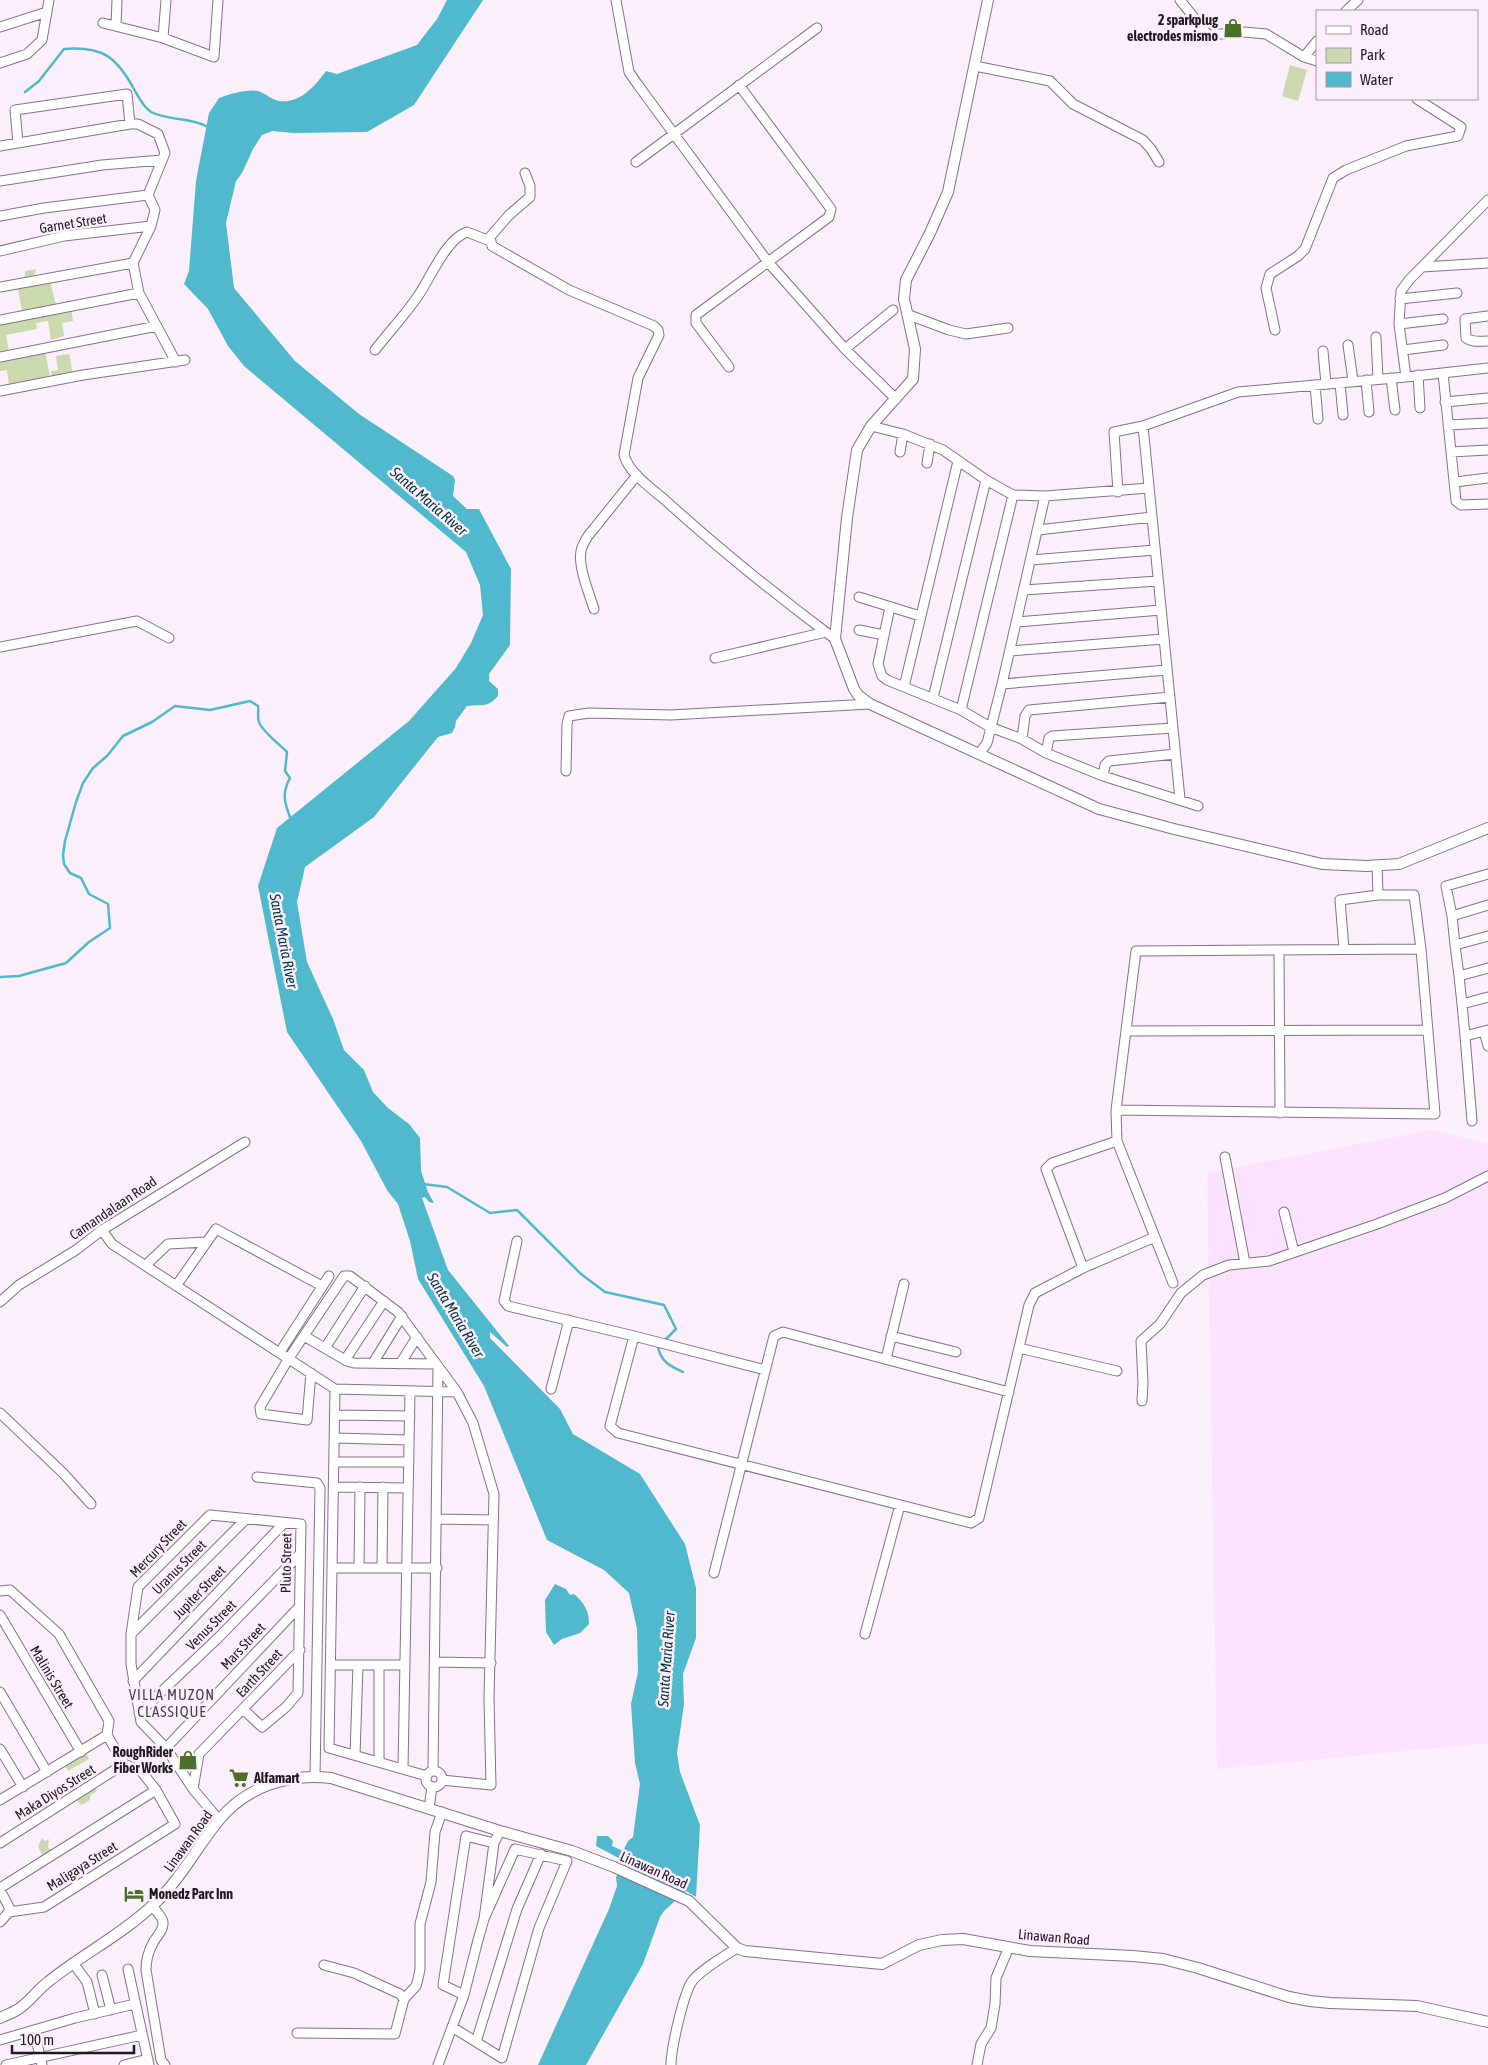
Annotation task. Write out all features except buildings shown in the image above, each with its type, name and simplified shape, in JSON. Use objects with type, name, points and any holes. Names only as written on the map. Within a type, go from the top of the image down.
[{"type":"street","points":[[0,63],[27,54],[42,40],[49,0]]},
{"type":"street","points":[[116,26],[117,0]]},
{"type":"street","points":[[163,38],[166,0]]},
{"type":"street","points":[[103,23],[163,38],[214,57],[218,0]]},
{"type":"street","points":[[616,0],[629,72],[768,262],[845,349],[896,399]]},
{"type":"street","points":[[988,0],[948,192],[906,280],[904,300],[909,315],[915,349],[913,379],[871,426],[857,450],[847,518],[835,639],[854,690],[870,704],[1099,809],[1322,864],[1399,864],[1488,828]]},
{"type":"street","points":[[1180,0],[1208,35],[1244,32],[1266,34],[1304,57],[1316,61]]},
{"type":"street","points":[[1347,10],[1358,0]]},
{"type":"street","points":[[0,27],[47,12]]},
{"type":"street","points":[[636,162],[817,28]]},
{"type":"street","points":[[1304,57],[1316,42]]},
{"type":"street","points":[[975,66],[1050,81],[1073,104],[1143,140],[1151,148],[1159,162]]},
{"type":"street","points":[[729,367],[696,323],[696,315],[829,217],[831,209],[739,85]]},
{"type":"street","points":[[18,143],[15,110],[127,94],[130,124]]},
{"type":"street","points":[[1275,330],[1266,288],[1270,274],[1298,256],[1305,248],[1333,178],[1346,170],[1406,146],[1458,136],[1461,127],[1419,100]]},
{"type":"street","points":[[0,146],[130,124],[138,124],[158,134],[165,153],[148,195],[155,210],[151,226],[133,263],[139,293],[157,326],[181,361],[83,375],[0,391]]},
{"type":"street","points":[[0,177],[162,160]]},
{"type":"street","points":[[490,241],[490,238],[509,215],[530,197],[530,186],[525,173]]},
{"type":"street","points":[[0,216],[44,208],[148,195]]},
{"type":"street","points":[[1406,377],[1399,324],[1401,291],[1488,200]]},
{"type":"street","name":"Garnet Street","points":[[0,251],[64,236],[151,226]]},
{"type":"street","points":[[375,350],[418,296],[451,244],[461,234],[467,232],[490,241],[492,246],[569,290],[654,326],[658,330],[659,335],[638,378],[624,455],[637,475],[711,541],[835,639]]},
{"type":"street","points":[[0,287],[133,263]]},
{"type":"street","points":[[1422,267],[1488,263]]},
{"type":"street","points":[[0,320],[139,293]]},
{"type":"street","points":[[1400,299],[1457,293]]},
{"type":"street","points":[[845,349],[893,310]]},
{"type":"street","points":[[909,315],[949,330],[966,334],[1008,328]]},
{"type":"street","points":[[1488,316],[1465,320],[1466,338],[1477,342],[1488,340]]},
{"type":"street","points":[[1399,324],[1443,319]]},
{"type":"street","points":[[0,357],[157,326]]},
{"type":"street","points":[[1376,337],[1378,379]]},
{"type":"street","points":[[1348,345],[1353,382]]},
{"type":"street","points":[[1403,350],[1444,345]]},
{"type":"street","points":[[1323,351],[1326,384]]},
{"type":"street","points":[[1118,492],[1114,432],[1143,426],[1238,392],[1488,368]]},
{"type":"street","points":[[1443,373],[1458,504],[1466,506],[1488,504]]},
{"type":"street","points":[[1418,375],[1420,408]]},
{"type":"street","points":[[1391,378],[1395,410]]},
{"type":"street","points":[[1366,380],[1369,412]]},
{"type":"street","points":[[1340,383],[1343,415]]},
{"type":"street","points":[[1315,385],[1318,419]]},
{"type":"street","points":[[1446,402],[1488,398]]},
{"type":"street","points":[[1448,424],[1488,423]]},
{"type":"street","points":[[871,426],[903,434],[943,450],[986,480],[1013,495],[1045,496],[1118,492],[1150,488]]},
{"type":"street","points":[[1143,426],[1180,799]]},
{"type":"street","points":[[900,452],[903,434]]},
{"type":"street","points":[[927,463],[930,444]]},
{"type":"street","points":[[1451,452],[1488,450]]},
{"type":"street","points":[[904,687],[958,461]]},
{"type":"street","points":[[594,609],[584,578],[580,556],[582,547],[588,536],[637,475]]},
{"type":"street","points":[[1455,482],[1488,478]]},
{"type":"street","points":[[933,698],[986,480]]},
{"type":"street","points":[[961,710],[1013,495]]},
{"type":"street","points":[[979,754],[987,742],[1002,684],[1045,496]]},
{"type":"street","points":[[1038,530],[1152,517]]},
{"type":"street","points":[[1031,560],[1155,550]]},
{"type":"street","points":[[1024,590],[1158,581]]},
{"type":"street","points":[[858,597],[920,616]]},
{"type":"street","points":[[890,607],[878,664],[879,670],[887,680],[961,710],[990,727],[1022,739],[1046,753],[1103,776],[1198,806]]},
{"type":"street","points":[[1017,622],[1161,610]]},
{"type":"street","points":[[0,647],[137,620],[169,638]]},
{"type":"street","points":[[859,630],[884,635]]},
{"type":"street","points":[[715,658],[826,632]]},
{"type":"street","points":[[1010,651],[1164,639]]},
{"type":"street","points":[[1002,684],[1167,670]]},
{"type":"street","points":[[1022,739],[1025,716],[1029,710],[1170,697]]},
{"type":"street","points":[[566,771],[567,724],[569,716],[589,713],[671,715],[870,704]]},
{"type":"street","points":[[1046,753],[1049,738],[1052,736],[1173,728]]},
{"type":"street","points":[[1103,776],[1109,761],[1175,754]]},
{"type":"street","points":[[1377,865],[1378,895]]},
{"type":"street","points":[[1472,1121],[1459,976],[1452,916],[1446,886],[1488,874]]},
{"type":"street","points":[[1116,1110],[1435,1114],[1421,949],[1414,895],[1378,895],[1340,900],[1344,949]]},
{"type":"street","points":[[1452,916],[1488,906]]},
{"type":"street","points":[[1455,946],[1488,936]]},
{"type":"street","points":[[1173,1283],[1117,1141],[1116,1110],[1136,951],[1421,949]]},
{"type":"street","points":[[1279,950],[1280,1113]]},
{"type":"street","points":[[1459,976],[1488,968]]},
{"type":"street","points":[[1462,1004],[1488,997]]},
{"type":"street","points":[[1126,1031],[1428,1030]]},
{"type":"street","points":[[1465,1036],[1486,1030],[1488,1046]]},
{"type":"street","points":[[1083,1268],[1046,1169],[1052,1163],[1117,1141]]},
{"type":"street","name":"Camandalaan Road","points":[[0,1302],[19,1284],[76,1250],[102,1230],[245,1142]]},
{"type":"street","points":[[1225,1157],[1245,1263]]},
{"type":"street","points":[[1142,1401],[1141,1341],[1160,1324],[1181,1292],[1203,1275],[1229,1265],[1269,1261],[1377,1224],[1444,1198],[1488,1176]]},
{"type":"street","points":[[1284,1212],[1294,1252]]},
{"type":"street","points":[[176,1286],[216,1229],[322,1286]]},
{"type":"street","points":[[102,1230],[112,1244],[335,1388],[457,1392]]},
{"type":"street","points":[[634,1336],[610,1426],[618,1434],[971,1523],[979,1518],[1029,1305],[1035,1293],[1083,1268],[1155,1237]]},
{"type":"street","points":[[517,1241],[504,1302],[508,1306],[656,1341],[766,1370]]},
{"type":"street","points":[[146,1266],[168,1244],[206,1242]]},
{"type":"street","points":[[280,1352],[328,1276]]},
{"type":"street","points":[[311,1373],[307,1420],[261,1414],[260,1407],[289,1358],[344,1276],[350,1276],[402,1316],[457,1392],[473,1423],[494,1494],[490,1698],[491,1785],[442,1780]]},
{"type":"street","points":[[886,1359],[904,1284]]},
{"type":"street","points":[[325,1348],[365,1286]]},
{"type":"street","points":[[345,1360],[384,1301]]},
{"type":"street","points":[[372,1363],[402,1316]]},
{"type":"street","points":[[551,1389],[569,1320]]},
{"type":"street","points":[[714,1573],[774,1336],[783,1332],[1008,1392]]},
{"type":"street","points":[[304,1336],[354,1364],[437,1365]]},
{"type":"street","points":[[892,1336],[956,1352]]},
{"type":"street","points":[[400,1364],[417,1337]]},
{"type":"street","points":[[1019,1348],[1117,1371]]},
{"type":"street","points":[[432,1787],[428,1784],[435,1662],[438,1519],[437,1365]]},
{"type":"street","points":[[335,1388],[335,1487],[329,1748],[403,1768],[430,1774],[440,1774],[442,1780]]},
{"type":"street","points":[[403,1768],[410,1391]]},
{"type":"street","points":[[0,1413],[63,1473],[91,1504]]},
{"type":"street","points":[[336,1415],[410,1416]]},
{"type":"street","points":[[335,1438],[409,1440]]},
{"type":"street","points":[[335,1462],[409,1462]]},
{"type":"street","points":[[257,1477],[317,1483],[320,1488],[316,1776]]},
{"type":"street","points":[[335,1487],[408,1488]]},
{"type":"street","points":[[358,1568],[360,1487]]},
{"type":"street","points":[[382,1568],[384,1488]]},
{"type":"street","points":[[865,1634],[900,1505]]},
{"type":"street","name":"Pluto Street","points":[[210,1515],[301,1524],[298,1693],[286,1707],[262,1727],[243,1709]]},
{"type":"street","name":"Mercury Street","points":[[139,1713],[131,1664],[131,1634],[138,1587],[210,1515]]},
{"type":"street","name":"Uranus Street","points":[[131,1634],[246,1519]]},
{"type":"street","points":[[438,1519],[493,1520]]},
{"type":"street","name":"Jupiter Street","points":[[133,1681],[284,1523]]},
{"type":"street","name":"Venus Street","points":[[139,1713],[219,1637],[300,1554]]},
{"type":"street","points":[[333,1568],[436,1568]]},
{"type":"street","points":[[0,1591],[10,1590],[59,1634],[109,1721],[107,1735],[124,1764],[141,1771],[156,1790],[0,1889],[9,1907],[9,1912],[0,1922]]},
{"type":"street","name":"Mars Street","points":[[166,1748],[299,1607]]},
{"type":"street","name":"Malinis Street","points":[[0,1615],[81,1752]]},
{"type":"street","name":"Earth Street","points":[[193,1788],[199,1754],[300,1650]]},
{"type":"street","points":[[435,1662],[491,1663]]},
{"type":"street","points":[[332,1665],[405,1665]]},
{"type":"street","points":[[355,1755],[358,1665]]},
{"type":"street","points":[[379,1762],[380,1665]]},
{"type":"street","points":[[0,1692],[47,1772]]},
{"type":"street","points":[[139,1713],[141,1722],[166,1748],[193,1788],[219,1820]]},
{"type":"street","points":[[0,1800],[107,1735]]},
{"type":"street","points":[[0,1749],[23,1787]]},
{"type":"street","name":"Maka Diyos Street","points":[[0,1843],[124,1764]]},
{"type":"street","name":"Linawan Road","points":[[0,2018],[18,2010],[46,1983],[73,1963],[104,1944],[152,1906],[176,1881],[219,1820],[232,1807],[254,1792],[284,1779],[316,1776],[331,1778],[500,1831],[572,1851],[614,1867],[689,1901],[737,1948],[745,1951],[882,1964],[919,1945],[942,1940],[963,1939],[1046,1953],[1116,1955],[1163,1959],[1289,1997],[1330,2003],[1417,2006],[1488,2022]]},
{"type":"street","points":[[432,1787],[436,1787],[442,1780]]},
{"type":"street","points":[[429,1808],[432,1787]]},
{"type":"street","name":"Maligaya Street","points":[[9,1912],[44,1907],[175,1824],[156,1790]]},
{"type":"street","points":[[298,2033],[395,2034],[404,1999],[416,1986],[418,1979],[420,1969],[420,1924],[431,1882],[435,1832],[442,1812]]},
{"type":"street","points":[[438,2065],[464,1995],[484,1920],[494,1843],[500,1831]]},
{"type":"street","points":[[464,1995],[444,1985],[466,1836],[494,1843]]},
{"type":"street","points":[[452,2027],[502,2058],[539,1928],[567,1861],[515,1848],[484,1920]]},
{"type":"street","points":[[476,2042],[517,1909],[540,1854]]},
{"type":"street","points":[[152,1906],[164,1924],[152,1944],[146,1961],[146,1970],[161,2060],[165,2065]]},
{"type":"street","points":[[977,2065],[981,2044],[991,2028],[995,2004],[996,1978],[1009,1946]]},
{"type":"street","points":[[671,2065],[678,2022],[691,1982],[711,1965],[737,1948]]},
{"type":"street","points":[[73,1963],[87,1982],[95,2014]]},
{"type":"street","points":[[324,1965],[354,1973],[400,1994],[404,1999]]},
{"type":"street","points":[[124,2065],[148,2062],[128,1969]]},
{"type":"street","points":[[102,1975],[111,2010]]},
{"type":"street","points":[[0,2040],[135,2004]]},
{"type":"street","points":[[34,2030],[41,2061]]},
{"type":"street","points":[[6,2065],[41,2061],[142,2035]]},
{"type":"shaded area","points":[[1432,1130],[1488,1144],[1488,1743],[1217,1769],[1207,1173]]},
{"type":"green space","points":[[1290,65],[1307,70],[1298,101],[1282,96]]},
{"type":"green space","points":[[36,269],[33,281],[49,278],[57,309],[71,307],[73,321],[62,323],[64,336],[51,340],[48,321],[36,323],[37,329],[6,335],[9,351],[0,353],[0,320],[23,316],[17,284],[21,283],[25,277],[25,271]]},
{"type":"green space","points":[[45,350],[50,378],[9,385],[7,370],[0,371],[0,357]]},
{"type":"green space","points":[[69,354],[73,374],[52,378],[51,371],[58,370],[56,356]]},
{"type":"green space","points":[[86,1753],[89,1759],[68,1771],[65,1765]]},
{"type":"green space","points":[[95,1779],[96,1792],[90,1795],[90,1800],[81,1805],[71,1794]]},
{"type":"green space","points":[[42,1838],[45,1841],[49,1839],[48,1848],[56,1852],[50,1856],[40,1856],[42,1855],[38,1846]]},
{"type":"water","name":"Santa Maria River","points":[[447,0],[483,0],[414,105],[367,132],[293,133],[272,131],[262,135],[236,181],[226,223],[234,288],[295,361],[359,414],[453,476],[455,480],[453,496],[467,509],[479,509],[511,569],[510,645],[489,674],[489,681],[498,689],[498,696],[488,704],[467,706],[456,721],[452,733],[438,737],[374,817],[305,867],[297,902],[307,962],[333,1019],[344,1050],[364,1070],[373,1092],[388,1108],[409,1124],[420,1138],[421,1171],[434,1203],[429,1202],[425,1197],[422,1198],[448,1270],[509,1346],[507,1347],[490,1332],[490,1338],[560,1409],[573,1434],[640,1474],[685,1544],[696,1588],[696,1638],[683,1674],[684,1704],[677,1753],[680,1772],[700,1825],[696,1897],[686,1891],[660,1917],[643,1964],[586,2065],[538,2065],[609,1909],[617,1886],[616,1877],[626,1862],[596,1846],[597,1836],[608,1836],[613,1841],[612,1846],[623,1851],[628,1841],[633,1837],[640,1784],[635,1763],[631,1704],[638,1672],[637,1629],[629,1593],[604,1570],[547,1540],[484,1386],[418,1279],[410,1241],[398,1204],[387,1190],[361,1141],[287,1032],[258,886],[277,828],[409,721],[456,668],[471,643],[483,615],[480,585],[466,552],[244,366],[228,346],[208,309],[184,284],[189,271],[196,181],[209,113],[219,98],[239,92],[258,91],[279,101],[294,100],[312,88],[326,71],[337,74],[417,45],[437,19]]},
{"type":"water","points":[[555,1584],[566,1589],[570,1595],[574,1594],[581,1601],[587,1611],[589,1624],[580,1633],[562,1639],[554,1645],[546,1632],[545,1600]]},
{"type":"waterway","points":[[25,92],[39,81],[64,49],[89,50],[99,52],[115,62],[128,79],[142,103],[151,112],[208,127]]},
{"type":"waterway","points":[[0,977],[19,976],[66,963],[89,942],[110,928],[108,904],[89,894],[81,878],[70,873],[64,864],[65,841],[76,802],[83,783],[93,768],[107,756],[123,736],[152,722],[175,706],[210,710],[250,701],[258,706],[260,725],[287,752],[285,771],[290,778],[287,784],[285,799],[291,820]]},
{"type":"waterway","points":[[423,1184],[447,1187],[490,1213],[517,1210],[581,1274],[605,1292],[664,1305],[676,1329],[664,1341]]},
{"type":"waterway","points":[[660,1345],[658,1347],[659,1352],[664,1360],[683,1372]]},
{"type":"place","name":"2 sparkplug electrodes mismo","points":[[1233,28]]},
{"type":"place","name":"RoughRider Fiber Works","points":[[188,1760]]},
{"type":"place","name":"Alfamart","points":[[239,1778]]},
{"type":"place","name":"Monedz Parc Inn","points":[[134,1894]]},
{"type":"district","name":"VILLA MUZON CLASSIQUE","points":[[172,1702]]}]
